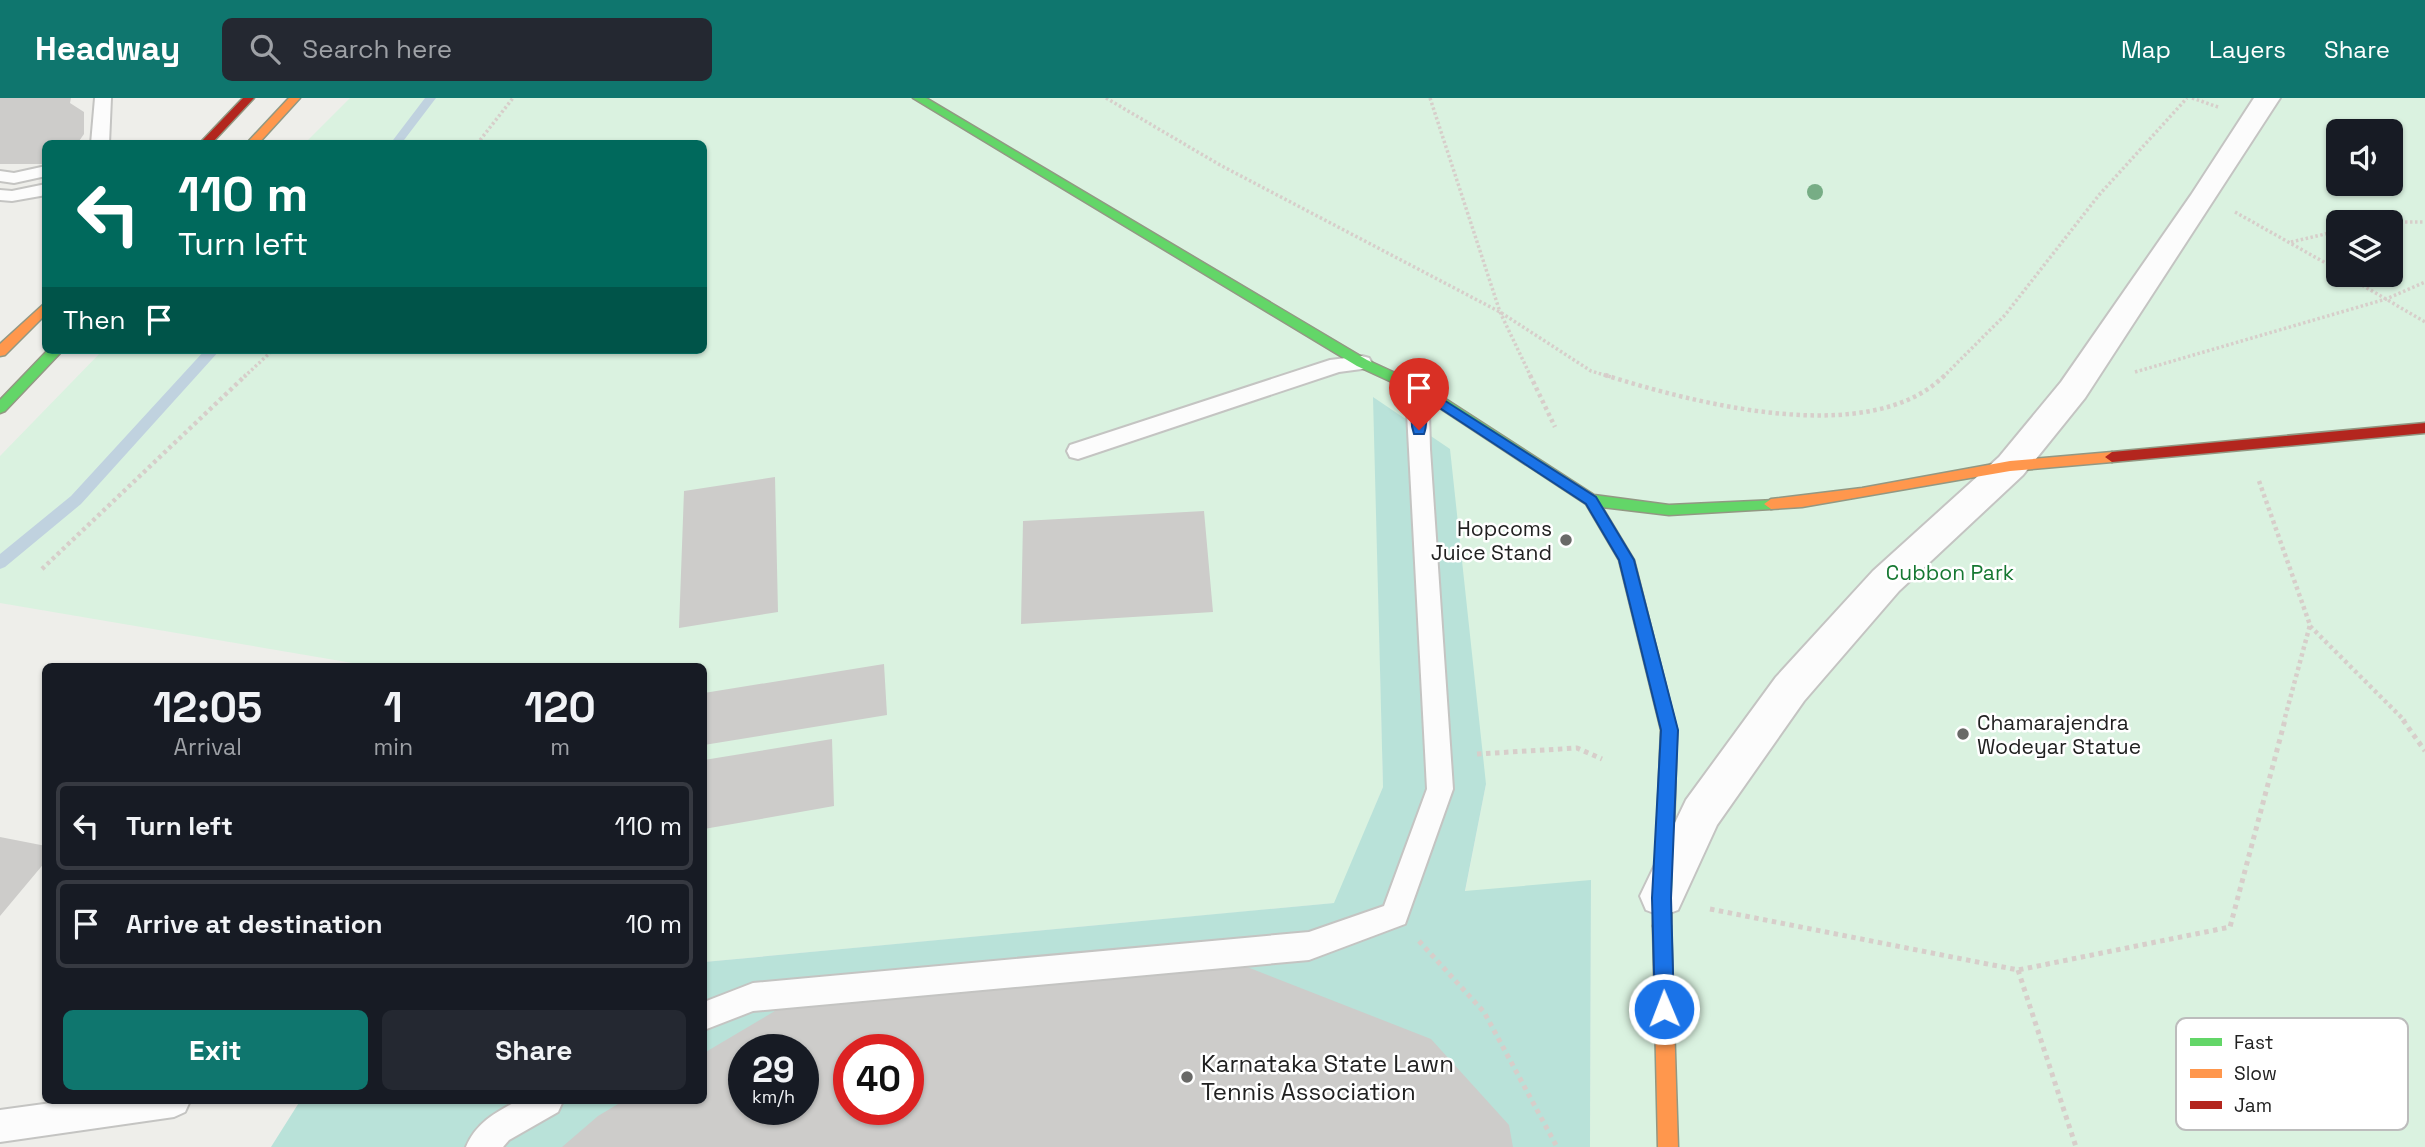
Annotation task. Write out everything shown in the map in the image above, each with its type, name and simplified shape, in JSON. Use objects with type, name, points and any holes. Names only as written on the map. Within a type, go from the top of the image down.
[{"type":"street","points":[[208,140],[249,98]]},
{"type":"street","points":[[255,140],[295,98]]},
{"type":"street","points":[[918,98],[1362,363],[1425,392],[1591,500],[1669,510],[1808,502],[1924,484],[2011,466],[2425,428]]},
{"type":"street","points":[[1661,898],[1701,813],[1790,689],[1886,581],[2011,466],[2073,390],[2206,195],[2267,98]]},
{"type":"street","points":[[0,352],[42,310]]},
{"type":"street","points":[[0,408],[52,354]]},
{"type":"street","points":[[1591,500],[1626,560],[1669,730],[1661,898],[1668,1147]]},
{"type":"lane","points":[[100,140],[103,98]]},
{"type":"lane","points":[[0,176],[14,178],[42,172]]},
{"type":"lane","points":[[0,195],[12,196],[42,189]]},
{"type":"lane","points":[[1078,452],[1337,365],[1362,363]]},
{"type":"lane","points":[[707,1015],[753,997],[1308,946],[1395,915],[1440,789],[1419,449],[1418,412],[1425,392]]},
{"type":"lane","points":[[0,1126],[153,1104]]},
{"type":"lane","points":[[482,1147],[498,1129],[542,1104]]},
{"type":"path","points":[[480,140],[513,98]]},
{"type":"path","points":[[1106,98],[1220,165],[1500,312],[1591,371],[1676,397],[1779,414],[1872,413],[1931,389],[2006,314],[2099,195],[2187,98]]},
{"type":"path","points":[[1430,98],[1500,312],[1558,432]]},
{"type":"path","points":[[2206,195],[2326,263]]},
{"type":"path","points":[[2403,221],[2425,222]]},
{"type":"path","points":[[2290,242],[2326,234]]},
{"type":"path","points":[[2073,390],[2386,299],[2425,282]]},
{"type":"path","points":[[2366,287],[2425,322]]},
{"type":"path","points":[[42,569],[269,354]]},
{"type":"path","points":[[2253,473],[2258,480],[2310,625],[2411,728],[2425,751]]},
{"type":"path","points":[[1661,898],[2018,970],[2230,928],[2310,625]]},
{"type":"path","points":[[1437,757],[1577,748],[1602,760]]},
{"type":"path","points":[[1395,915],[1484,1012],[1557,1147]]},
{"type":"path","points":[[2018,970],[2076,1147]]},
{"type":"green space","name":"Cubbon Park","points":[[350,98],[2425,98],[2425,1147],[1590,1147],[1591,881],[1465,892],[1486,784],[1374,397],[1383,787],[1335,903],[707,962],[707,663],[352,663],[0,603],[0,456],[99,354],[707,354],[707,140],[308,140]]},
{"type":"shaded area","points":[[1373,397],[1450,449],[1486,784],[1465,891],[1591,880],[1590,1147],[271,1147],[298,1104],[707,1104],[707,962],[1334,903],[1383,787]]},
{"type":"building","points":[[0,98],[71,98],[70,103],[84,112],[84,134],[80,140],[42,140],[42,164],[0,164]]},
{"type":"building","points":[[775,477],[778,612],[679,628],[684,491]]},
{"type":"building","points":[[1204,511],[1213,612],[1021,624],[1023,521]]},
{"type":"building","points":[[884,664],[887,715],[707,745],[707,693]]},
{"type":"building","points":[[832,739],[834,806],[707,828],[707,760]]},
{"type":"building","points":[[0,837],[42,845],[42,866],[0,916]]},
{"type":"building","name":"Karnataka State Lawn Tennis Association","points":[[1237,963],[1431,1039],[1509,1125],[1513,1147],[562,1147],[598,1116],[618,1104],[707,1104],[707,1051],[728,1039],[728,1125],[819,1125],[819,1034],[736,1034],[785,1005]]},
{"type":"waterway","points":[[398,140],[431,98]]},
{"type":"waterway","points":[[0,563],[76,500],[209,354]]},
{"type":"traffic: fast","points":[[918,98],[1362,363],[1425,392],[1591,500],[1669,510],[1771,504]]},
{"type":"traffic: fast","points":[[0,408],[52,354]]},
{"type":"traffic: fast","points":[[1591,500],[1626,560],[1669,730],[1662,926]]},
{"type":"traffic: slow","points":[[255,140],[295,98]]},
{"type":"traffic: slow","points":[[0,352],[42,310]]},
{"type":"traffic: slow","points":[[1771,504],[1862,493],[2010,466],[2112,457]]},
{"type":"traffic: slow","points":[[1662,926],[1668,1147]]},
{"type":"traffic: jam","points":[[208,140],[249,98]]},
{"type":"traffic: jam","points":[[2112,457],[2425,428]]},
{"type":"place","name":"Hopcoms Juice Stand","points":[[1566,540]]},
{"type":"place","name":"Chamarajendra Wodeyar Statue","points":[[1963,734]]},
{"type":"place","name":"Karnataka State Lawn Tennis Association","points":[[1187,1077]]},
{"type":"route","points":[[1419,430],[1418,412],[1425,392],[1591,500],[1626,560],[1669,730],[1661,898],[1664,1009]]}]
